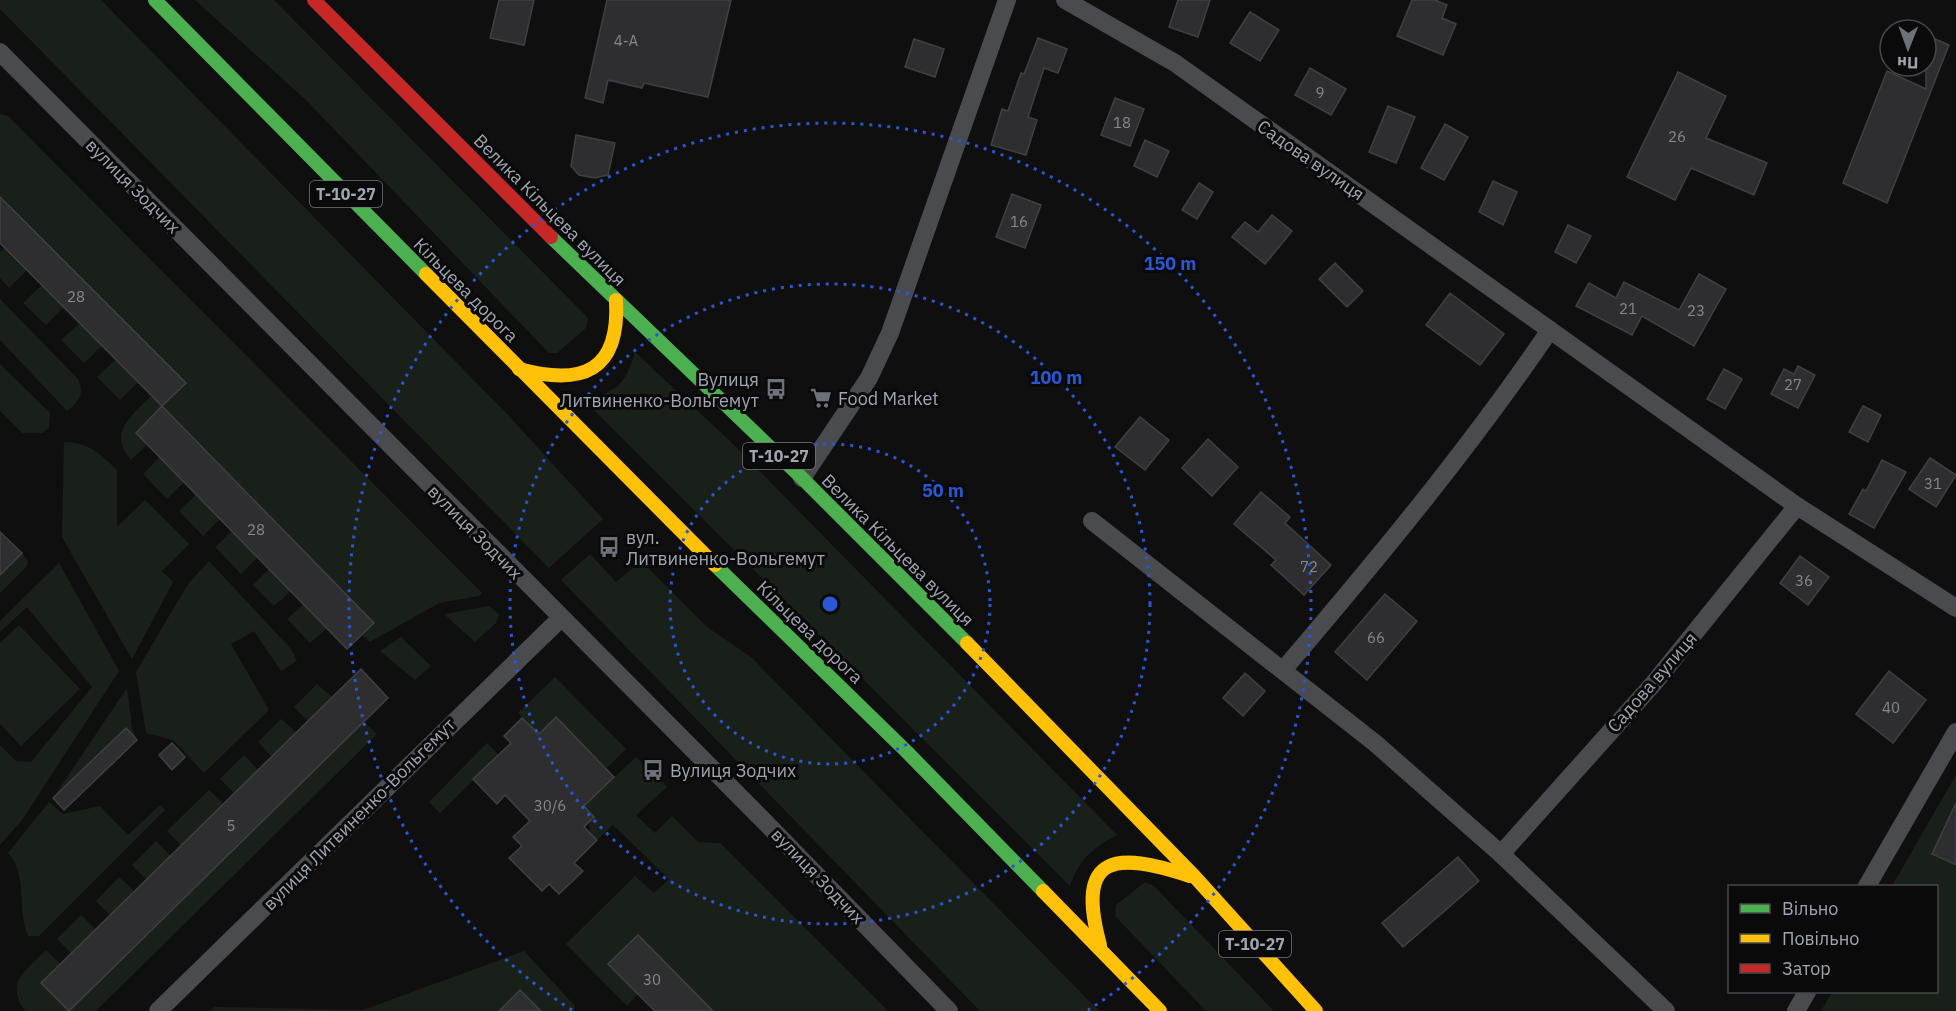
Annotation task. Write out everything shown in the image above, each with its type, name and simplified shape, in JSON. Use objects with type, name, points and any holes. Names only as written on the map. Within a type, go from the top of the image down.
[{"type":"highway","name":"Кільцева дорога","points":[[155,0],[519,369],[1102,949],[1160,1011]]},
{"type":"highway","name":"Велика Кільцева вулиця","points":[[314,0],[616,300],[802,478],[1047,723],[1195,877],[1316,1011]]},
{"type":"highway","points":[[519,369],[556,377],[585,373],[606,360],[616,343],[618,322],[616,300]]},
{"type":"highway","points":[[1102,949],[1091,918],[1089,899],[1094,880],[1105,867],[1119,861],[1135,860],[1158,864],[1195,877]]},
{"type":"street","points":[[802,478],[869,378],[890,333],[1007,0]]},
{"type":"street","name":"Садова вулиця","points":[[1065,0],[1175,63],[1797,506],[1956,608]]},
{"type":"street","name":"вулиця Зодчих","points":[[0,52],[949,1011]]},
{"type":"street","points":[[1284,669],[1378,559],[1504,397],[1550,330]]},
{"type":"street","name":"Садова вулиця","points":[[1500,854],[1654,683],[1797,506]]},
{"type":"street","points":[[1092,521],[1284,669],[1375,743],[1500,854],[1666,1011]]},
{"type":"street","name":"вулиця Литвиненко-Вольгемут","points":[[158,1011],[561,618]]},
{"type":"street","points":[[1868,885],[1956,732]]},
{"type":"street","points":[[1796,1011],[1806,993]]},
{"type":"shaded area","points":[[0,0],[101,0],[508,415],[603,519],[549,568],[0,9]]},
{"type":"shaded area","points":[[195,0],[274,0],[588,318],[586,328],[557,353],[549,353],[306,100]]},
{"type":"shaded area","points":[[0,114],[8,116],[482,593],[479,596],[439,603],[370,642],[362,635],[373,623],[163,406],[185,383],[0,197]]},
{"type":"shaded area","points":[[5,248],[27,270],[9,288],[0,278],[0,252]]},
{"type":"shaded area","points":[[42,285],[64,307],[46,325],[23,303]]},
{"type":"shaded area","points":[[0,299],[78,379],[81,389],[80,397],[67,411],[0,340]]},
{"type":"shaded area","points":[[80,323],[102,346],[84,363],[61,340]]},
{"type":"shaded area","points":[[635,352],[733,444],[1117,835],[1087,856],[1070,886],[584,400],[612,390],[618,385],[627,373]]},
{"type":"shaded area","points":[[116,359],[138,382],[120,400],[97,377]]},
{"type":"shaded area","points":[[0,364],[50,413],[49,428],[42,433],[22,433],[0,411]]},
{"type":"shaded area","points":[[152,395],[163,406],[136,433],[147,445],[131,460],[121,441],[125,425]]},
{"type":"shaded area","points":[[64,442],[87,447],[117,470],[117,527],[145,500],[189,544],[162,571],[173,582],[132,659],[62,537]]},
{"type":"shaded area","points":[[160,457],[184,482],[167,499],[143,474]]},
{"type":"shaded area","points":[[196,495],[220,519],[203,536],[179,511]]},
{"type":"shaded area","points":[[232,531],[258,557],[241,574],[215,547]]},
{"type":"shaded area","points":[[22,553],[28,561],[27,566],[0,593],[0,575]]},
{"type":"shaded area","points":[[590,554],[616,582],[641,561],[707,627],[751,657],[1099,1011],[980,1011],[561,580]]},
{"type":"shaded area","points":[[209,561],[291,649],[297,661],[281,671],[254,631],[231,644],[269,710],[204,773],[173,740],[146,733],[136,672],[188,584]]},
{"type":"shaded area","points":[[59,563],[119,671],[22,820],[0,845],[0,745],[16,761],[31,762],[92,687],[27,607],[0,632],[0,621]]},
{"type":"shaded area","points":[[269,569],[291,591],[274,606],[253,585]]},
{"type":"shaded area","points":[[304,604],[327,628],[310,643],[287,619]]},
{"type":"shaded area","points":[[489,606],[499,614],[496,623],[475,642],[444,614]]},
{"type":"shaded area","points":[[19,625],[80,689],[21,746],[0,724],[0,643]]},
{"type":"shaded area","points":[[401,637],[431,666],[415,680],[380,651]]},
{"type":"shaded area","points":[[555,677],[626,749],[607,768],[556,717],[539,734],[518,713]]},
{"type":"shaded area","points":[[317,684],[332,697],[308,721],[294,707]]},
{"type":"shaded area","points":[[127,688],[132,728],[137,740],[125,728],[53,798]]},
{"type":"shaded area","points":[[281,719],[296,732],[272,757],[258,742]]},
{"type":"shaded area","points":[[364,722],[377,734],[96,1011],[25,1011],[19,1001],[17,984],[25,970],[46,950],[60,964],[41,983]]},
{"type":"shaded area","points":[[487,743],[499,755],[440,813],[429,802]]},
{"type":"shaded area","points":[[244,755],[258,770],[234,793],[220,779]]},
{"type":"shaded area","points":[[636,757],[667,787],[636,815],[655,833],[672,816],[698,842],[720,843],[888,1011],[713,1011],[638,935],[608,964],[638,994],[627,1006],[566,944],[635,876],[654,893],[669,879],[613,825],[597,840],[590,832],[589,822],[594,817],[584,806]]},
{"type":"shaded area","points":[[1956,775],[1956,1011],[1821,1011],[1831,993],[1938,993],[1938,885],[1893,885]]},
{"type":"shaded area","points":[[209,790],[224,804],[181,845],[167,831]]},
{"type":"shaded area","points":[[49,802],[63,814],[100,806],[128,835],[160,805],[165,810],[39,936],[28,936],[18,871],[8,853]]},
{"type":"shaded area","points":[[156,841],[171,856],[146,879],[132,865]]},
{"type":"shaded area","points":[[119,877],[134,891],[110,915],[96,901]]},
{"type":"shaded area","points":[[1145,882],[1154,886],[1274,1011],[1206,1011],[1115,916],[1116,905]]},
{"type":"shaded area","points":[[81,915],[95,929],[71,953],[57,939]]},
{"type":"shaded area","points":[[524,951],[575,1006],[574,1011],[541,1011],[520,990],[499,1011],[210,1011],[214,1007],[363,1010]]},
{"type":"building","points":[[499,0],[534,0],[524,45],[490,38]]},
{"type":"building","points":[[607,0],[731,0],[708,97],[644,83],[642,88],[608,80],[603,103],[585,98]]},
{"type":"building","points":[[1178,0],[1210,0],[1198,37],[1169,27]]},
{"type":"building","points":[[1412,0],[1435,0],[1447,5],[1442,18],[1456,24],[1443,55],[1397,36]]},
{"type":"building","points":[[1250,12],[1279,30],[1260,61],[1230,43]]},
{"type":"building","points":[[1038,38],[1067,49],[1058,73],[1044,68],[1028,117],[1037,120],[1026,155],[991,145],[1002,109],[1008,111],[1021,73],[1024,74]]},
{"type":"building","points":[[914,39],[944,49],[935,77],[905,67]]},
{"type":"building","points":[[1938,40],[1949,45],[1938,73]]},
{"type":"building","points":[[1310,68],[1346,89],[1331,115],[1295,95]]},
{"type":"building","points":[[1678,72],[1726,96],[1706,138],[1767,163],[1754,195],[1691,168],[1675,200],[1627,177]]},
{"type":"building","points":[[1884,78],[1902,78],[1926,89],[1926,78],[1936,78],[1887,203],[1843,183]]},
{"type":"building","points":[[1115,98],[1144,109],[1130,146],[1101,135]]},
{"type":"building","points":[[1388,106],[1415,117],[1396,163],[1369,152]]},
{"type":"building","points":[[1445,124],[1468,137],[1444,180],[1421,168]]},
{"type":"building","points":[[576,135],[615,143],[608,175],[595,178],[579,175],[571,166]]},
{"type":"building","points":[[1145,140],[1169,151],[1157,177],[1134,166]]},
{"type":"building","points":[[1493,181],[1517,192],[1503,225],[1479,212]]},
{"type":"building","points":[[1199,183],[1213,192],[1197,219],[1182,210]]},
{"type":"building","points":[[1012,194],[1041,205],[1025,248],[996,237]]},
{"type":"building","points":[[0,197],[186,383],[162,406],[0,243]]},
{"type":"building","points":[[1272,215],[1292,231],[1265,264],[1232,237],[1245,222],[1258,232]]},
{"type":"building","points":[[1568,225],[1591,236],[1576,263],[1555,252]]},
{"type":"building","points":[[1335,263],[1363,291],[1347,307],[1319,279]]},
{"type":"building","points":[[1699,274],[1726,289],[1694,346],[1642,316],[1632,335],[1576,306],[1589,283],[1616,298],[1624,282],[1679,310]]},
{"type":"building","points":[[1450,293],[1504,334],[1480,365],[1426,325]]},
{"type":"building","points":[[1798,366],[1815,375],[1798,408],[1771,394],[1784,369],[1794,374]]},
{"type":"building","points":[[1724,369],[1742,379],[1725,409],[1707,399]]},
{"type":"building","points":[[162,406],[374,623],[347,649],[136,433]]},
{"type":"building","points":[[1863,406],[1881,415],[1868,442],[1849,432]]},
{"type":"building","points":[[1140,417],[1169,440],[1145,470],[1115,447]]},
{"type":"building","points":[[1208,439],[1238,467],[1212,496],[1182,468]]},
{"type":"building","points":[[1930,458],[1956,475],[1936,507],[1909,489]]},
{"type":"building","points":[[1882,460],[1906,472],[1874,528],[1849,514],[1863,489],[1866,491]]},
{"type":"building","points":[[1261,492],[1290,517],[1285,523],[1331,565],[1304,595],[1271,565],[1276,560],[1234,524]]},
{"type":"building","points":[[0,532],[22,553],[0,575]]},
{"type":"building","points":[[1800,556],[1829,577],[1808,605],[1780,583]]},
{"type":"building","points":[[1385,594],[1417,621],[1367,680],[1335,652]]},
{"type":"building","points":[[361,669],[388,698],[69,1011],[41,983]]},
{"type":"building","points":[[1889,671],[1926,700],[1893,743],[1856,714]]},
{"type":"building","points":[[1245,673],[1265,691],[1243,716],[1223,698]]},
{"type":"building","points":[[556,717],[614,777],[584,806],[594,817],[584,827],[597,840],[574,863],[583,871],[559,894],[549,884],[542,891],[509,858],[522,846],[513,837],[530,821],[505,795],[497,804],[473,779],[511,743],[504,736],[522,718],[539,734]]},
{"type":"building","points":[[126,728],[137,740],[64,810],[53,798]]},
{"type":"building","points":[[172,743],[185,757],[172,770],[159,755]]},
{"type":"building","points":[[1956,803],[1956,865],[1932,854]]},
{"type":"building","points":[[1458,857],[1479,881],[1403,947],[1382,923]]},
{"type":"building","points":[[638,935],[713,1011],[655,1011],[608,964]]},
{"type":"building","points":[[520,990],[541,1011],[499,1011]]},
{"type":"traffic: fast","points":[[155,0],[426,274]]},
{"type":"traffic: fast","points":[[551,237],[802,478],[967,643]]},
{"type":"traffic: fast","points":[[715,565],[907,752],[1043,891]]},
{"type":"traffic: slow","points":[[426,274],[715,565]]},
{"type":"traffic: slow","points":[[519,369],[561,376],[578,374],[593,368],[604,358],[611,344],[616,324],[616,300]]},
{"type":"traffic: slow","points":[[967,643],[1195,877],[1316,1011]]},
{"type":"traffic: slow","points":[[1100,945],[1094,915],[1093,892],[1098,877],[1108,867],[1122,863],[1141,863],[1190,876]]},
{"type":"traffic: slow","points":[[1043,891],[1160,1011]]},
{"type":"traffic: jam","points":[[314,0],[551,237]]},
{"type":"place","name":"Вулиця Литвиненко-Вольгемут","points":[[776,389]]},
{"type":"place","name":"Food Market","points":[[821,398]]},
{"type":"place","name":"вул. Литвиненко-Вольгемут","points":[[609,547]]},
{"type":"place","name":"Вулиця Зодчих","points":[[653,770]]}]
